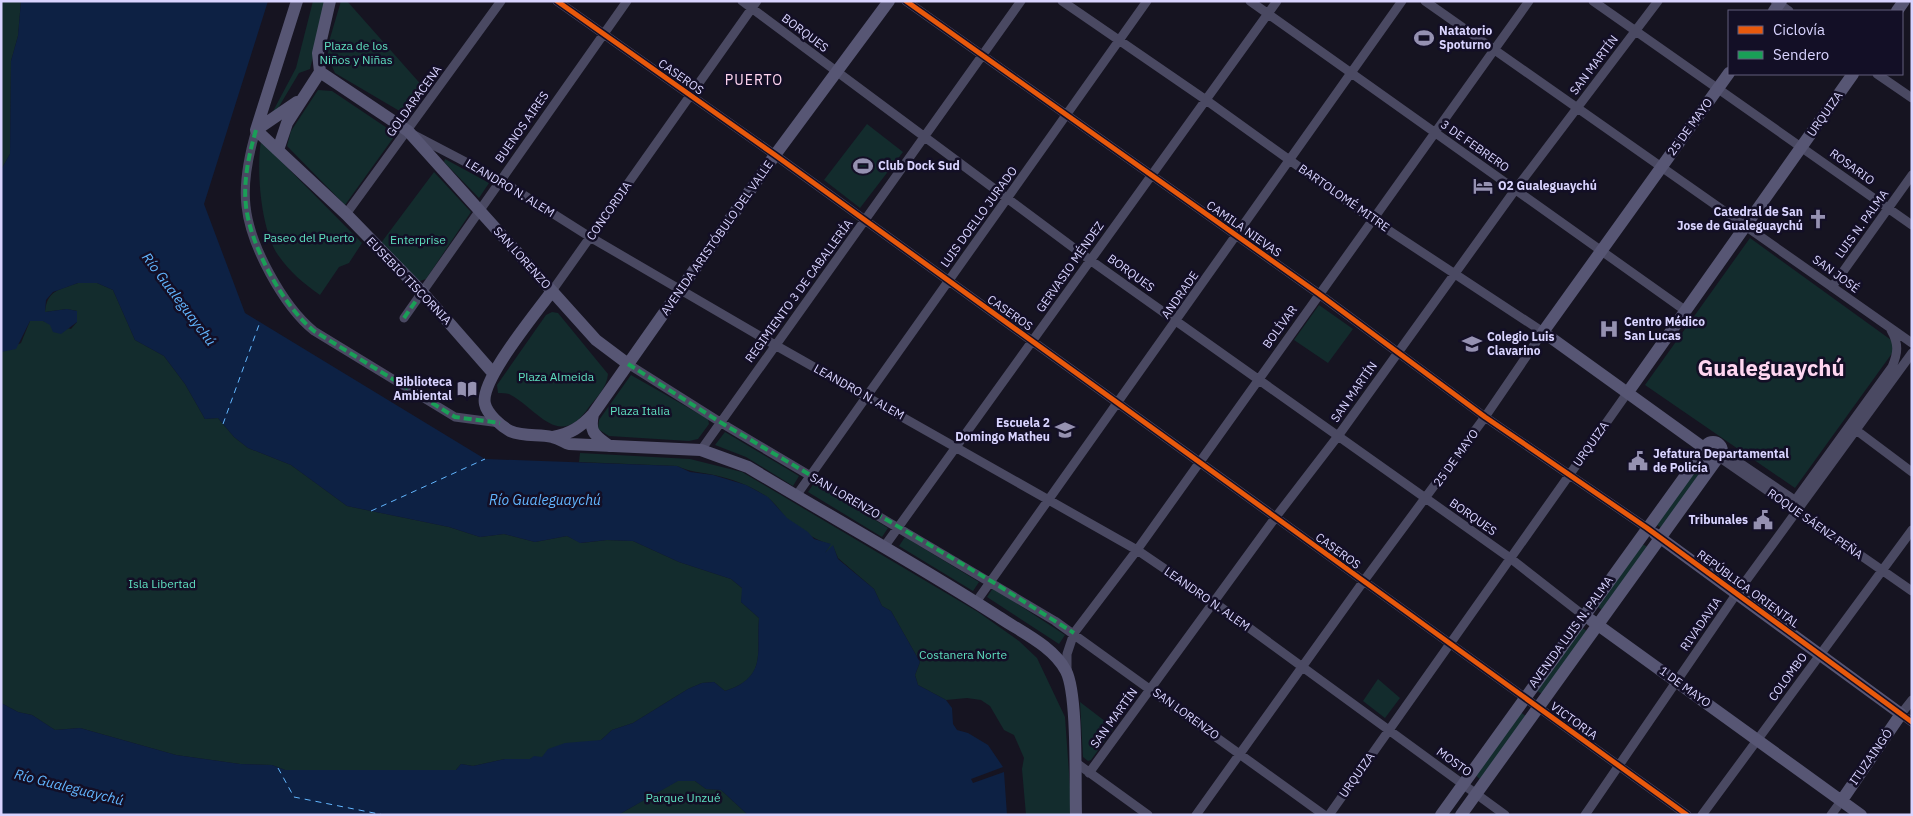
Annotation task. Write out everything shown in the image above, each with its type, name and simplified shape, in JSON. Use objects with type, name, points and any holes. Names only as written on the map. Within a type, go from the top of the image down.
[{"type":"main road","points":[[256,130],[297,1]]},
{"type":"main road","points":[[278,150],[284,131],[302,98],[320,72],[318,53],[330,1]]},
{"type":"main road","name":"AVENIDA ARISTÓBULO DEL VALLE","points":[[553,437],[566,435],[576,430],[593,414],[775,155],[889,1]]},
{"type":"main road","name":"LEANDRO N. ALEM","points":[[320,72],[408,131]]},
{"type":"main road","name":"25 DE MAYO","points":[[1543,332],[1728,74]]},
{"type":"main road","name":"URQUIZA","points":[[1628,392],[1852,75]]},
{"type":"main road","points":[[256,130],[302,98]]},
{"type":"main road","name":"EUSEBIO TISCORNIA","points":[[256,130],[346,214],[422,292],[493,373]]},
{"type":"main road","name":"SAN LORENZO","points":[[408,131],[596,340],[628,364]]},
{"type":"main road","name":"CONCORDIA","points":[[500,423],[484,403],[485,391],[493,373],[552,291]]},
{"type":"main road","name":"BARTOLOMÉ MITRE","points":[[1543,332],[1628,392]]},
{"type":"main road","points":[[1640,376],[1641,391],[1645,397],[1706,447],[1708,458],[1719,456]]},
{"type":"main road","points":[[1628,392],[1634,399],[1706,447]]},
{"type":"main road","points":[[593,414],[591,426],[593,432],[609,446]]},
{"type":"main road","points":[[500,423],[510,431],[526,435],[553,437],[569,444],[701,450],[748,467],[976,602],[1043,646],[1067,673],[1072,699],[1076,815]]},
{"type":"main road","name":"AVENIDA LUIS N. PALMA","points":[[1441,815],[1583,615],[1706,447]]},
{"type":"main road","name":"AVENIDA LUIS N. PALMA","points":[[1461,815],[1719,456]]},
{"type":"main road","name":"REPÚBLICA ORIENTAL","points":[[1647,528],[1901,714]]},
{"type":"main road","name":"1 DE MAYO","points":[[1583,615],[1676,680],[1861,815]]},
{"type":"main road","name":"ITUZAINGÓ","points":[[1842,800],[1901,714]]},
{"type":"street","name":"GOLDARACENA","points":[[346,214],[501,1]]},
{"type":"street","name":"CASEROS","points":[[557,1],[775,155],[1449,644]]},
{"type":"street","name":"BUENOS AIRES","points":[[404,318],[627,1]]},
{"type":"street","name":"BORQUES","points":[[742,1],[754,5],[837,73],[1090,260],[1510,558]]},
{"type":"street","name":"CAMILA NIEVAS","points":[[906,1],[1319,294],[1485,417],[1570,475]]},
{"type":"street","name":"REGIMIENTO 3 DE CABALLERÍA","points":[[701,450],[1021,1]]},
{"type":"street","name":"BARTOLOMÉ MITRE","points":[[1062,1],[1206,100],[1373,220],[1543,332]]},
{"type":"street","name":"LUIS DOELLO JURADO","points":[[796,496],[1147,1]]},
{"type":"street","name":"3 DE FEBRERO","points":[[1250,1],[1686,310]]},
{"type":"street","name":"GERVASIO MÉNDEZ","points":[[884,547],[955,447],[1034,342],[1090,260],[1276,1]]},
{"type":"street","name":"ANDRADE","points":[[976,602],[1402,1]]},
{"type":"street","name":"SAN JOSÉ","points":[[1425,1],[1577,110],[1746,225],[1912,344]]},
{"type":"street","name":"BOLÍVAR","points":[[1067,673],[1067,654],[1074,633],[1199,463],[1529,1]]},
{"type":"street","name":"ROSARIO","points":[[1593,1],[1912,225]]},
{"type":"street","name":"SAN MARTÍN","points":[[1089,773],[1215,603],[1275,518],[1338,436],[1515,190],[1658,1]]},
{"type":"street","name":"CONCORDIA","points":[[552,291],[754,5]]},
{"type":"street","points":[[1878,75],[1912,98]]},
{"type":"street","points":[[256,130],[245,185],[249,224],[259,252],[299,318],[314,331],[455,417],[500,423]]},
{"type":"street","name":"LEANDRO N. ALEM","points":[[408,131],[500,180],[590,237],[681,288],[775,345],[1136,550],[1215,603],[1388,730]]},
{"type":"street","name":"LUIS N. PALMA","points":[[1832,287],[1912,175]]},
{"type":"street","name":"RIVADAVIA","points":[[1585,815],[1676,680],[1797,511],[1852,428],[1897,354],[1896,340],[1891,330]]},
{"type":"street","name":"25 DE MAYO","points":[[1196,815],[1363,582],[1485,417],[1543,332]]},
{"type":"street","name":"RIVADAVIA","points":[[1719,456],[1793,500],[1912,353]]},
{"type":"street","name":"SAN LORENZO","points":[[628,364],[720,422],[991,581],[1074,633],[1324,815]]},
{"type":"street","name":"URQUIZA","points":[[1329,815],[1628,392]]},
{"type":"street","points":[[1852,428],[1912,472]]},
{"type":"street","name":"ROQUE SÁENZ PEÑA","points":[[1719,456],[1912,591]]},
{"type":"street","name":"REPÚBLICA ORIENTAL","points":[[1570,475],[1647,528]]},
{"type":"street","name":"COLOMBO","points":[[1702,815],[1912,530]]},
{"type":"street","name":"1 DE MAYO","points":[[1510,558],[1583,615]]},
{"type":"street","name":"VICTORIA","points":[[1449,644],[1686,815]]},
{"type":"street","name":"ITUZAINGÓ","points":[[1901,714],[1912,700]]},
{"type":"street","name":"REPÚBLICA ORIENTAL","points":[[1901,714],[1912,722]]},
{"type":"street","name":"MOSTO","points":[[1388,730],[1505,815]]},
{"type":"street","points":[[1075,762],[1148,815]]},
{"type":"street","name":"ITUZAINGÓ","points":[[1831,815],[1842,800]]},
{"type":"green space","points":[[1,1],[21,1],[18,36],[11,61],[10,154],[1,170]]},
{"type":"green space","points":[[313,1],[327,1],[310,69],[299,73],[277,110],[270,117],[296,68]]},
{"type":"green space","name":"Plaza de los Niños y Niñas","points":[[341,1],[347,1],[425,89],[408,116],[335,73],[328,58],[328,45]]},
{"type":"green space","points":[[318,90],[332,91],[396,134],[345,205],[287,146],[291,131]]},
{"type":"green space","name":"Club Dock Sud","points":[[867,124],[903,152],[860,208],[824,180]]},
{"type":"green space","name":"Paseo del Puerto","points":[[261,141],[362,243],[349,263],[339,267],[320,295],[303,282],[282,261],[267,231],[261,200],[259,168]]},
{"type":"green space","points":[[445,159],[489,183],[479,198],[444,162]]},
{"type":"green space","name":"Enterprise","points":[[434,172],[471,212],[426,279],[417,282],[381,243]]},
{"type":"green space","points":[[1750,238],[1898,345],[1795,488],[1645,385]]},
{"type":"green space","name":"Isla Libertad","points":[[78,283],[97,283],[113,290],[135,340],[164,356],[185,384],[205,419],[218,418],[234,437],[248,448],[291,465],[347,506],[449,527],[480,537],[504,534],[535,542],[567,536],[581,543],[607,540],[633,541],[679,562],[731,579],[743,589],[741,602],[759,618],[758,653],[754,671],[748,679],[725,691],[714,682],[702,683],[688,689],[633,723],[612,730],[601,740],[542,757],[505,759],[473,766],[461,764],[456,770],[285,770],[272,765],[240,764],[176,755],[80,728],[55,730],[32,715],[18,712],[1,703],[1,352],[21,343],[30,321],[43,321],[71,329],[77,322],[77,311],[67,309],[45,312],[46,305],[48,299],[55,292]]},
{"type":"green space","points":[[1319,305],[1353,329],[1328,363],[1294,340]]},
{"type":"green space","name":"Plaza Almeida","points":[[552,312],[558,313],[608,374],[604,388],[598,396],[578,420],[568,426],[558,426],[549,423],[509,394],[498,393],[497,385],[546,315]]},
{"type":"green space","name":"Plaza Italia","points":[[631,375],[708,419],[709,424],[698,439],[689,441],[609,436],[598,429],[599,420]]},
{"type":"green space","points":[[725,432],[799,476],[793,486],[746,457],[715,445]]},
{"type":"green space","name":"Costanera Norte","points":[[580,453],[690,459],[742,472],[978,612],[1019,641],[1037,658],[1065,717],[1072,815],[1026,815],[1022,769],[1024,758],[1014,735],[1004,730],[990,706],[981,700],[967,698],[946,700],[918,685],[915,675],[920,662],[891,611],[882,606],[874,589],[838,558],[833,546],[827,554],[825,553],[830,544],[812,537],[794,525],[767,497],[755,489],[735,481],[677,466],[579,462]]},
{"type":"green space","points":[[1701,461],[1707,465],[1661,528],[1656,524]]},
{"type":"green space","points":[[814,483],[888,528],[882,537],[808,492]]},
{"type":"green space","points":[[905,537],[979,582],[973,591],[899,546]]},
{"type":"green space","points":[[1642,544],[1648,547],[1602,610],[1597,606]]},
{"type":"green space","points":[[993,588],[1065,635],[1059,644],[987,597]]},
{"type":"green space","points":[[1581,627],[1587,631],[1542,694],[1536,690]]},
{"type":"green space","points":[[1378,679],[1400,698],[1385,718],[1363,701]]},
{"type":"green space","points":[[1080,702],[1114,728],[1091,760],[1088,761],[1083,757]]},
{"type":"green space","points":[[1520,712],[1526,716],[1480,779],[1475,775]]},
{"type":"green space","name":"Parque Unzué","points":[[677,781],[695,781],[706,789],[721,790],[748,815],[618,815]]},
{"type":"water","name":"Río Gualeguaychú","points":[[21,1],[268,1],[204,204],[245,313],[485,459],[677,466],[690,472],[713,475],[746,485],[768,497],[787,518],[808,532],[814,539],[831,544],[825,553],[833,545],[838,559],[874,589],[882,606],[891,611],[920,662],[915,675],[918,685],[946,700],[952,708],[953,724],[957,730],[968,733],[988,745],[1003,767],[971,779],[973,783],[1004,772],[1007,815],[748,815],[721,790],[706,789],[695,781],[678,781],[618,815],[1,815],[1,703],[18,712],[32,715],[55,730],[80,728],[176,755],[240,764],[272,765],[285,770],[456,770],[461,764],[473,766],[505,759],[542,757],[548,749],[565,743],[601,740],[612,730],[633,723],[688,689],[702,683],[714,682],[725,691],[739,685],[754,671],[757,662],[759,618],[741,602],[742,588],[731,579],[679,562],[633,541],[607,540],[580,543],[567,536],[535,542],[504,534],[480,537],[449,527],[347,506],[291,465],[248,448],[234,437],[218,418],[205,419],[185,384],[164,356],[135,340],[113,290],[97,283],[78,283],[53,292],[46,300],[45,312],[67,309],[77,311],[77,322],[61,334],[53,332],[50,325],[43,321],[30,321],[16,349],[1,352],[1,170],[10,154],[11,61],[18,36]]},
{"type":"ferry route","points":[[223,424],[260,322]]},
{"type":"ferry route","points":[[371,511],[485,459]]},
{"type":"ferry route","points":[[278,768],[294,797],[384,815]]},
{"type":"marked path","points":[[256,130],[246,177],[245,197],[249,222],[261,256],[270,274],[302,320],[314,331],[455,417],[500,423]]},
{"type":"marked path","points":[[404,318],[422,292]]},
{"type":"marked path","points":[[628,364],[720,422],[991,581],[1074,633]]},
{"type":"cycle path","points":[[557,1],[775,155],[1687,815]]},
{"type":"cycle path","points":[[906,1],[1319,294],[1485,417],[1647,528],[1912,722]]},
{"type":"place","name":"Natatorio Spoturno","points":[[1424,38]]},
{"type":"place","name":"Club Dock Sud","points":[[863,166]]},
{"type":"place","name":"O2 Gualeguaychú","points":[[1483,186]]},
{"type":"place","name":"Catedral de San Jose de Gualeguaychú","points":[[1818,219]]},
{"type":"place","name":"Centro Médico San Lucas","points":[[1609,329]]},
{"type":"place","name":"Colegio Luis Clavarino","points":[[1472,344]]},
{"type":"place","name":"Biblioteca Ambiental","points":[[467,389]]},
{"type":"place","name":"Escuela 2 Domingo Matheu","points":[[1065,430]]},
{"type":"place","name":"Jefatura Departamental de Policía","points":[[1638,461]]},
{"type":"place","name":"Tribunales","points":[[1763,520]]},
{"type":"district","name":"PUERTO","points":[[754,80]]},
{"type":"district","name":"Gualeguaychú","points":[[1771,368]]}]
